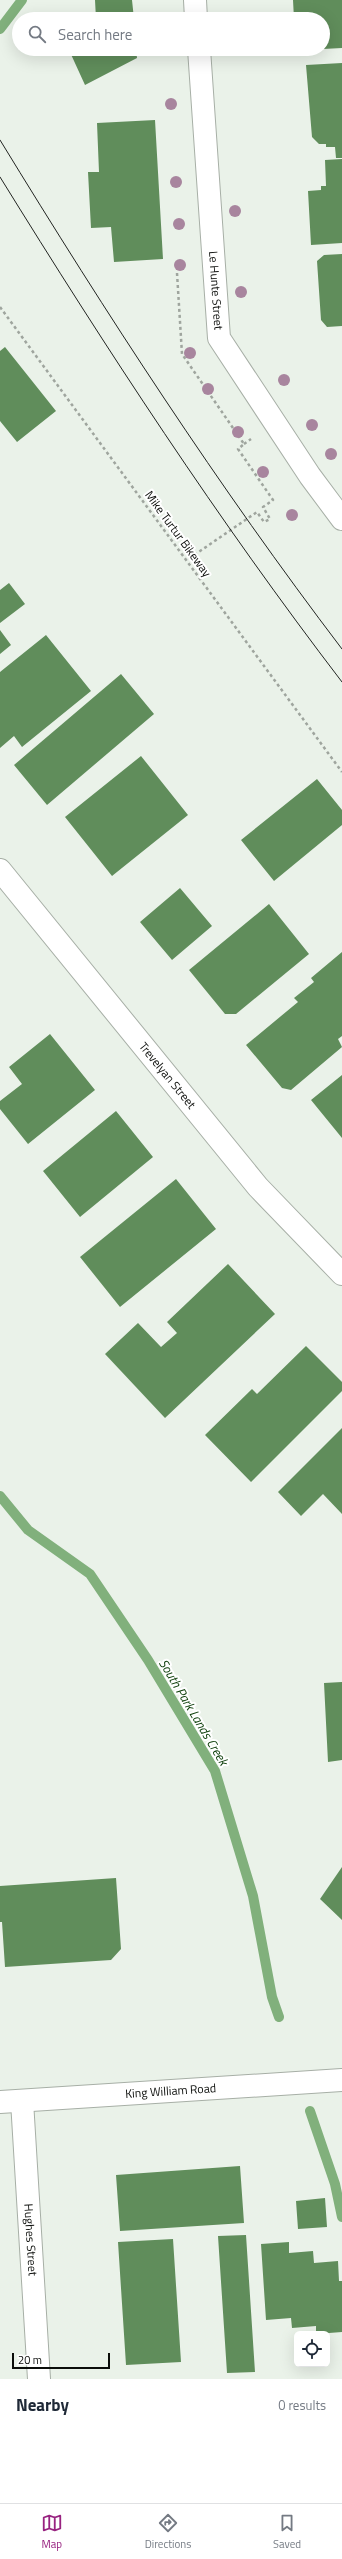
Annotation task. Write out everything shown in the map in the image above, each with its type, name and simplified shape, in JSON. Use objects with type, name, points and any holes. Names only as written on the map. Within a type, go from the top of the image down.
[{"type":"street","points":[[195,0],[196,12]]},
{"type":"street","name":"Le Hunte Street","points":[[199,56],[219,338],[310,476],[342,518]]},
{"type":"street","name":"Trevelyan Street","points":[[0,870],[258,1187],[342,1274]]},
{"type":"street","name":"King William Road","points":[[0,2102],[342,2080]]},
{"type":"street","name":"Hughes Street","points":[[22,2101],[39,2379]]},
{"type":"path","points":[[177,273],[182,354],[244,444],[238,449],[273,500],[263,507],[270,518],[264,522],[257,512],[186,560]]},
{"type":"path","name":"Mike Turtur Bikeway","points":[[0,307],[342,772]]},
{"type":"building","points":[[95,0],[132,0],[133,12],[96,12]]},
{"type":"building","points":[[293,0],[342,0],[342,48],[330,49],[330,12],[294,12]]},
{"type":"building","points":[[72,56],[137,56],[137,58],[85,85]]},
{"type":"building","points":[[342,63],[342,158],[336,158],[335,147],[326,147],[326,144],[319,144],[312,137],[306,65]]},
{"type":"building","points":[[155,120],[163,259],[114,262],[111,227],[91,228],[88,172],[99,172],[97,123]]},
{"type":"building","points":[[342,159],[342,243],[311,245],[308,191],[321,190],[321,186],[326,186],[325,160]]},
{"type":"building","points":[[342,254],[342,326],[327,327],[321,320],[317,261],[324,255]]},
{"type":"building","points":[[5,347],[56,411],[17,442],[0,421],[0,351]]},
{"type":"building","points":[[9,583],[25,604],[0,623],[0,590]]},
{"type":"building","points":[[0,630],[11,645],[0,654]]},
{"type":"building","points":[[46,635],[91,691],[22,747],[14,736],[0,748],[0,672]]},
{"type":"building","points":[[121,674],[154,714],[47,805],[14,765]]},
{"type":"building","points":[[141,756],[188,815],[112,876],[65,817]]},
{"type":"building","points":[[317,779],[342,810],[342,825],[274,881],[241,840]]},
{"type":"building","points":[[180,888],[212,926],[172,960],[140,922]]},
{"type":"building","points":[[269,904],[309,954],[236,1014],[225,1014],[189,970]]},
{"type":"building","points":[[342,952],[342,1036],[338,1039],[342,1047],[291,1090],[282,1088],[246,1045],[298,1002],[294,998],[314,982],[311,978]]},
{"type":"building","points":[[50,1034],[95,1090],[28,1144],[0,1109],[0,1101],[22,1084],[9,1067]]},
{"type":"building","points":[[342,1075],[342,1138],[311,1100]]},
{"type":"building","points":[[116,1111],[153,1157],[80,1217],[43,1171]]},
{"type":"building","points":[[176,1179],[216,1229],[120,1307],[80,1257]]},
{"type":"building","points":[[228,1264],[275,1314],[165,1418],[105,1354],[138,1323],[161,1347],[177,1333],[167,1322]]},
{"type":"building","points":[[306,1346],[342,1382],[342,1391],[251,1482],[205,1435],[252,1389],[257,1394]]},
{"type":"building","points":[[342,1428],[342,1514],[323,1494],[301,1516],[278,1492]]},
{"type":"building","points":[[342,1682],[342,1760],[328,1762],[324,1683]]},
{"type":"building","points":[[342,1867],[342,1920],[320,1899]]},
{"type":"building","points":[[116,1878],[121,1949],[111,1960],[5,1967],[2,1922],[0,1922],[0,1886]]},
{"type":"building","points":[[240,2166],[244,2223],[120,2231],[116,2175]]},
{"type":"building","points":[[325,2198],[327,2227],[298,2229],[296,2201]]},
{"type":"building","points":[[246,2235],[255,2372],[227,2373],[218,2236]]},
{"type":"building","points":[[173,2239],[181,2362],[126,2365],[118,2242]]},
{"type":"building","points":[[289,2242],[289,2253],[313,2251],[314,2263],[338,2261],[339,2281],[342,2281],[342,2332],[330,2333],[330,2331],[316,2331],[316,2326],[292,2328],[291,2318],[266,2320],[261,2244]]},
{"type":"waterway","points":[[13,12],[22,0]]},
{"type":"waterway","points":[[0,29],[12,13]]},
{"type":"waterway","name":"South Park Lands Creek","points":[[0,1496],[28,1530],[90,1574],[148,1660],[215,1771],[253,1896],[272,1997],[279,2017]]},
{"type":"waterway","name":"South Park Lands Creek","points":[[310,2111],[335,2184],[342,2217]]},
{"type":"tram line","points":[[0,140],[81,270],[165,399],[251,525],[342,649]]},
{"type":"tram line","points":[[0,177],[81,306],[165,434],[251,559],[342,682]]}]
